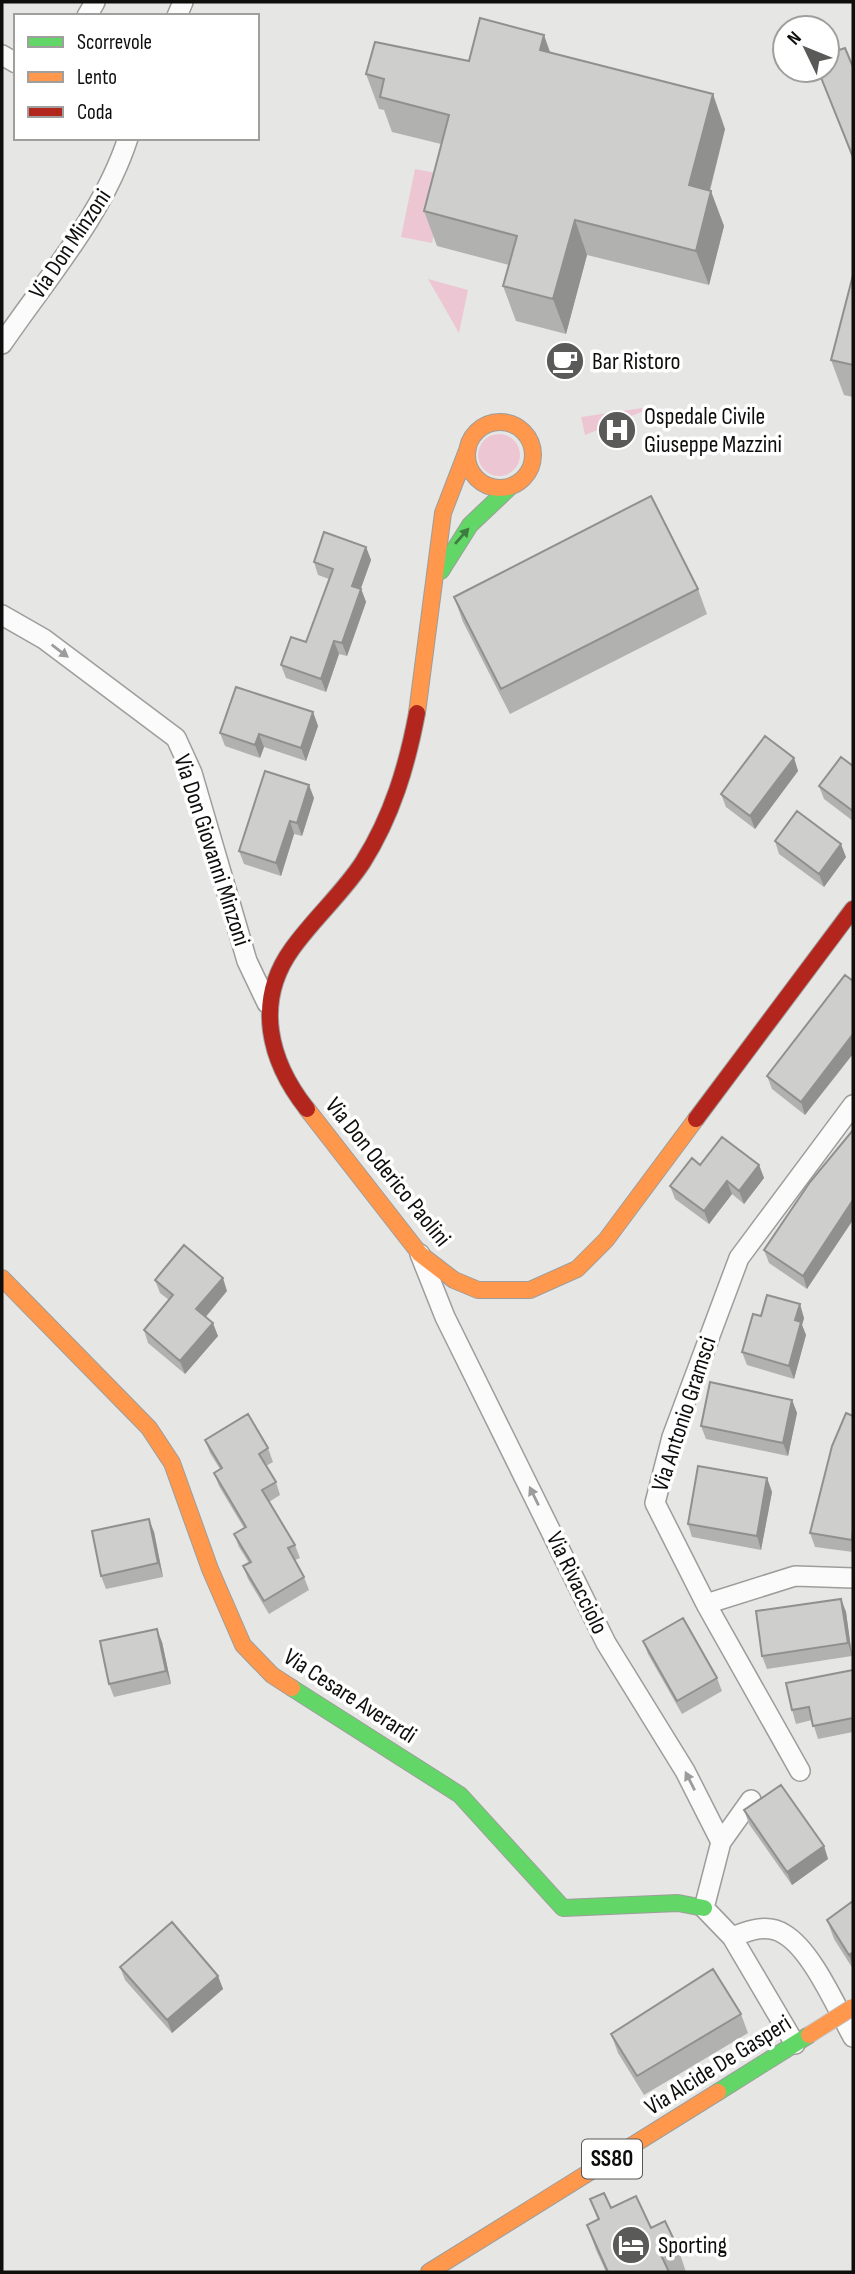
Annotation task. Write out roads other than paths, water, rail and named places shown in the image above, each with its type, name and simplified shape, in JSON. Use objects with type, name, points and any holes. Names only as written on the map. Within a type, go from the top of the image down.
[{"type":"street","name":"Via Don Minzoni","points":[[2,344],[64,257],[116,175],[127,140]]},
{"type":"street","points":[[508,423],[526,435],[533,457],[530,468],[524,478],[485,509],[450,550],[430,595],[444,509],[472,438],[488,424],[508,423]]},
{"type":"street","points":[[468,448],[469,468],[481,483],[490,487],[510,487]]},
{"type":"street","name":"Via Don Oderico Paolini","points":[[430,595],[419,704],[394,801],[364,860],[278,970],[267,1003],[267,1033],[276,1063],[292,1090],[420,1254],[454,1280],[478,1290],[530,1290],[578,1269],[606,1240],[853,909]]},
{"type":"street","name":"Via Don Giovanni Minzoni","points":[[2,615],[44,639],[176,738],[192,773],[247,961],[267,1003]]},
{"type":"street","name":"Via Antonio Gramsci","points":[[800,1771],[706,1604],[655,1503],[672,1437],[738,1258],[821,1144],[853,1105]]},
{"type":"street","name":"Via Rivacciolo","points":[[420,1254],[445,1317],[606,1643],[685,1770],[720,1842]]},
{"type":"street","name":"Via Cesare Averardi","points":[[2,1278],[149,1429],[172,1463],[210,1569],[243,1645],[272,1675],[460,1795],[563,1908],[678,1903],[704,1908]]},
{"type":"street","points":[[706,1604],[795,1576],[853,1578]]},
{"type":"street","points":[[751,1800],[720,1842],[704,1908],[732,1937],[802,2040]]},
{"type":"street","points":[[732,1937],[756,1928],[784,1934],[813,1967],[853,2037]]},
{"type":"street","name":"Via Alcide De Gasperi","points":[[429,2272],[853,2007]]},
{"type":"place","name":"Bar Ristoro","points":[[565,361]]},
{"type":"place","name":"Ospedale Civile Giuseppe Mazzini","points":[[617,430]]},
{"type":"place","name":"Sporting","points":[[631,2245]]}]
